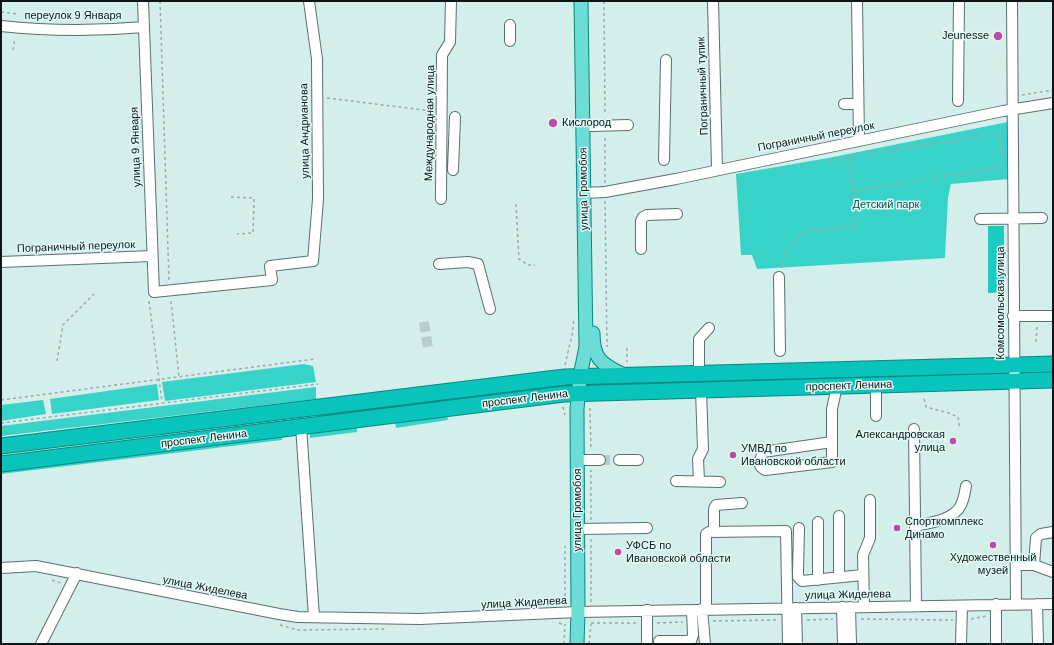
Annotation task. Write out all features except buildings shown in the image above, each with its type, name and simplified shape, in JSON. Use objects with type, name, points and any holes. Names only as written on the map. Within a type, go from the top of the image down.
[{"type":"highway","name":"проспект Ленина","points":[[1,446],[625,370],[699,374],[1053,364]]},
{"type":"highway","name":"проспект Ленина","points":[[1,464],[579,393],[1053,380]]},
{"type":"main road","name":"улица Громобоя","points":[[576,644],[578,612],[577,460],[579,393],[580,376],[586,347],[594,193],[581,1]]},
{"type":"main road","name":"улица Громобоя","points":[[580,376],[593,347],[594,193],[591,126],[589,1]]},
{"type":"main road","points":[[593,347],[600,361],[607,367],[625,370]]},
{"type":"street","name":"улица 9 Января","points":[[144,1],[154,292],[170,290]]},
{"type":"street","name":"улица Андрианова","points":[[170,290],[272,280],[270,266],[313,261],[318,199],[317,59],[309,1]]},
{"type":"street","name":"Международная улица","points":[[441,199],[442,55],[450,42],[451,1]]},
{"type":"street","name":"Пограничный тупик","points":[[713,1],[717,169]]},
{"type":"street","points":[[857,1],[859,141]]},
{"type":"street","points":[[958,101],[959,1]]},
{"type":"street","name":"Комсомольская улица","points":[[1012,1],[1016,604]]},
{"type":"street","points":[[510,25],[510,41]]},
{"type":"street","name":"переулок 9 Января","points":[[1,26],[16,28],[62,29],[144,27]]},
{"type":"street","points":[[664,160],[666,60]]},
{"type":"street","name":"Пограничный переулок","points":[[594,193],[1053,103]]},
{"type":"street","points":[[844,104],[858,104]]},
{"type":"street","points":[[442,170],[456,170],[454,143],[455,117]]},
{"type":"street","points":[[591,126],[628,125]]},
{"type":"street","points":[[442,142],[454,143]]},
{"type":"street","points":[[641,249],[641,221],[643,217],[647,215],[678,214]]},
{"type":"street","points":[[980,219],[1042,218]]},
{"type":"street","name":"Пограничный переулок","points":[[1,262],[152,256]]},
{"type":"street","points":[[438,264],[468,262],[478,264],[490,309]]},
{"type":"street","points":[[780,351],[781,276]]},
{"type":"street","points":[[1013,316],[1053,316]]},
{"type":"street","points":[[699,374],[699,339],[709,328]]},
{"type":"street","points":[[876,385],[876,416]]},
{"type":"street","points":[[832,442],[763,452],[759,463],[760,468],[765,470],[832,462],[832,442],[832,409],[837,386]]},
{"type":"street","points":[[698,481],[698,459],[702,449],[701,390]]},
{"type":"street","points":[[301,426],[314,617]]},
{"type":"street","points":[[914,429],[916,606]]},
{"type":"street","points":[[577,460],[600,460]]},
{"type":"street","points":[[619,460],[638,460]]},
{"type":"street","points":[[676,481],[720,482]]},
{"type":"street","points":[[915,526],[944,518],[956,512],[961,506],[966,486]]},
{"type":"street","points":[[864,607],[863,555],[870,538],[870,500]]},
{"type":"street","points":[[714,532],[714,509],[716,505],[742,503]]},
{"type":"street","points":[[839,516],[839,576]]},
{"type":"street","points":[[818,522],[818,580]]},
{"type":"street","points":[[578,529],[647,528]]},
{"type":"street","points":[[799,528],[798,577],[802,581],[839,576],[863,575]]},
{"type":"street","points":[[659,641],[691,641],[698,622],[700,610],[706,534],[714,532],[786,531],[792,608],[792,620],[788,644]]},
{"type":"street","points":[[1034,565],[1036,538],[1041,534],[1053,532]]},
{"type":"street","points":[[1016,565],[1034,565],[1053,572]]},
{"type":"street","name":"улица Жиделева","points":[[1,568],[36,566],[279,614],[314,617],[420,619],[646,610],[916,606],[962,606],[996,610],[1016,604],[1053,604]]},
{"type":"street","points":[[41,644],[77,573]]},
{"type":"street","points":[[1037,604],[1038,644]]},
{"type":"street","points":[[961,644],[962,606]]},
{"type":"street","points":[[846,607],[851,644]]},
{"type":"street","points":[[646,610],[647,644]]},
{"type":"street","points":[[996,610],[996,644]]},
{"type":"street","points":[[843,644],[847,619]]},
{"type":"street","points":[[792,620],[797,644]]},
{"type":"street","points":[[698,622],[705,644]]},
{"type":"path","points":[[160,1],[163,144],[170,290],[178,377]]},
{"type":"path","points":[[604,1],[605,126],[594,193],[607,347]]},
{"type":"path","points":[[1,12],[18,14]]},
{"type":"path","points":[[13,50],[16,28]]},
{"type":"path","points":[[1022,95],[1053,90]]},
{"type":"path","points":[[323,97],[442,112]]},
{"type":"path","points":[[828,158],[828,161],[1000,133],[1002,167],[854,191]]},
{"type":"path","points":[[1001,153],[1014,151]]},
{"type":"path","points":[[781,276],[785,252],[803,232],[858,226],[849,157]]},
{"type":"path","points":[[231,197],[254,198],[253,233],[237,234]]},
{"type":"path","points":[[516,204],[519,259],[528,265],[535,265]]},
{"type":"path","points":[[57,361],[63,325],[94,294]]},
{"type":"path","points":[[625,370],[627,348]]},
{"type":"path","points":[[564,367],[568,349]]},
{"type":"path","points":[[1,400],[315,359]]},
{"type":"path","points":[[159,379],[162,402]]},
{"type":"path","points":[[1,423],[318,384]]},
{"type":"path","points":[[924,399],[926,407],[958,417],[960,429]]},
{"type":"path","points":[[1,544],[1,551]]},
{"type":"path","points":[[591,623],[847,619],[961,620],[996,610]]},
{"type":"green space","name":"Детский парк","points":[[1008,122],[1009,179],[951,184],[948,197],[945,258],[757,269],[752,255],[741,255],[736,174],[828,158]]},
{"type":"green space","points":[[304,364],[313,366],[316,382],[165,401],[162,382]]},
{"type":"green space","points":[[157,384],[159,400],[52,414],[50,399]]},
{"type":"green space","points":[[316,387],[316,399],[1,436],[1,426]]},
{"type":"green space","points":[[43,400],[46,414],[1,421],[1,405]]},
{"type":"green space","points":[[447,414],[448,420],[396,428],[395,422]]},
{"type":"green space","points":[[353,426],[357,428],[357,432],[310,438],[310,433],[313,431]]},
{"type":"green space","points":[[282,432],[282,440],[1,474],[1,466]]},
{"type":"shaded area","points":[[988,226],[1004,226],[1004,292],[988,293]]},
{"type":"tunnel","points":[[424,322],[428,348]]},
{"type":"tunnel","points":[[600,460],[619,460]]},
{"type":"place","name":"Jeunesse","points":[[998,36]]},
{"type":"place","name":"Кислород","points":[[553,123]]},
{"type":"place","name":"Александровская улица","points":[[953,441]]},
{"type":"place","name":"УМВД по Ивановской области","points":[[733,455]]},
{"type":"place","name":"Спорткомплекс Динамо","points":[[897,528]]},
{"type":"place","name":"Художественный музей","points":[[993,545]]},
{"type":"place","name":"УФСБ по Ивановской области","points":[[618,552]]}]
